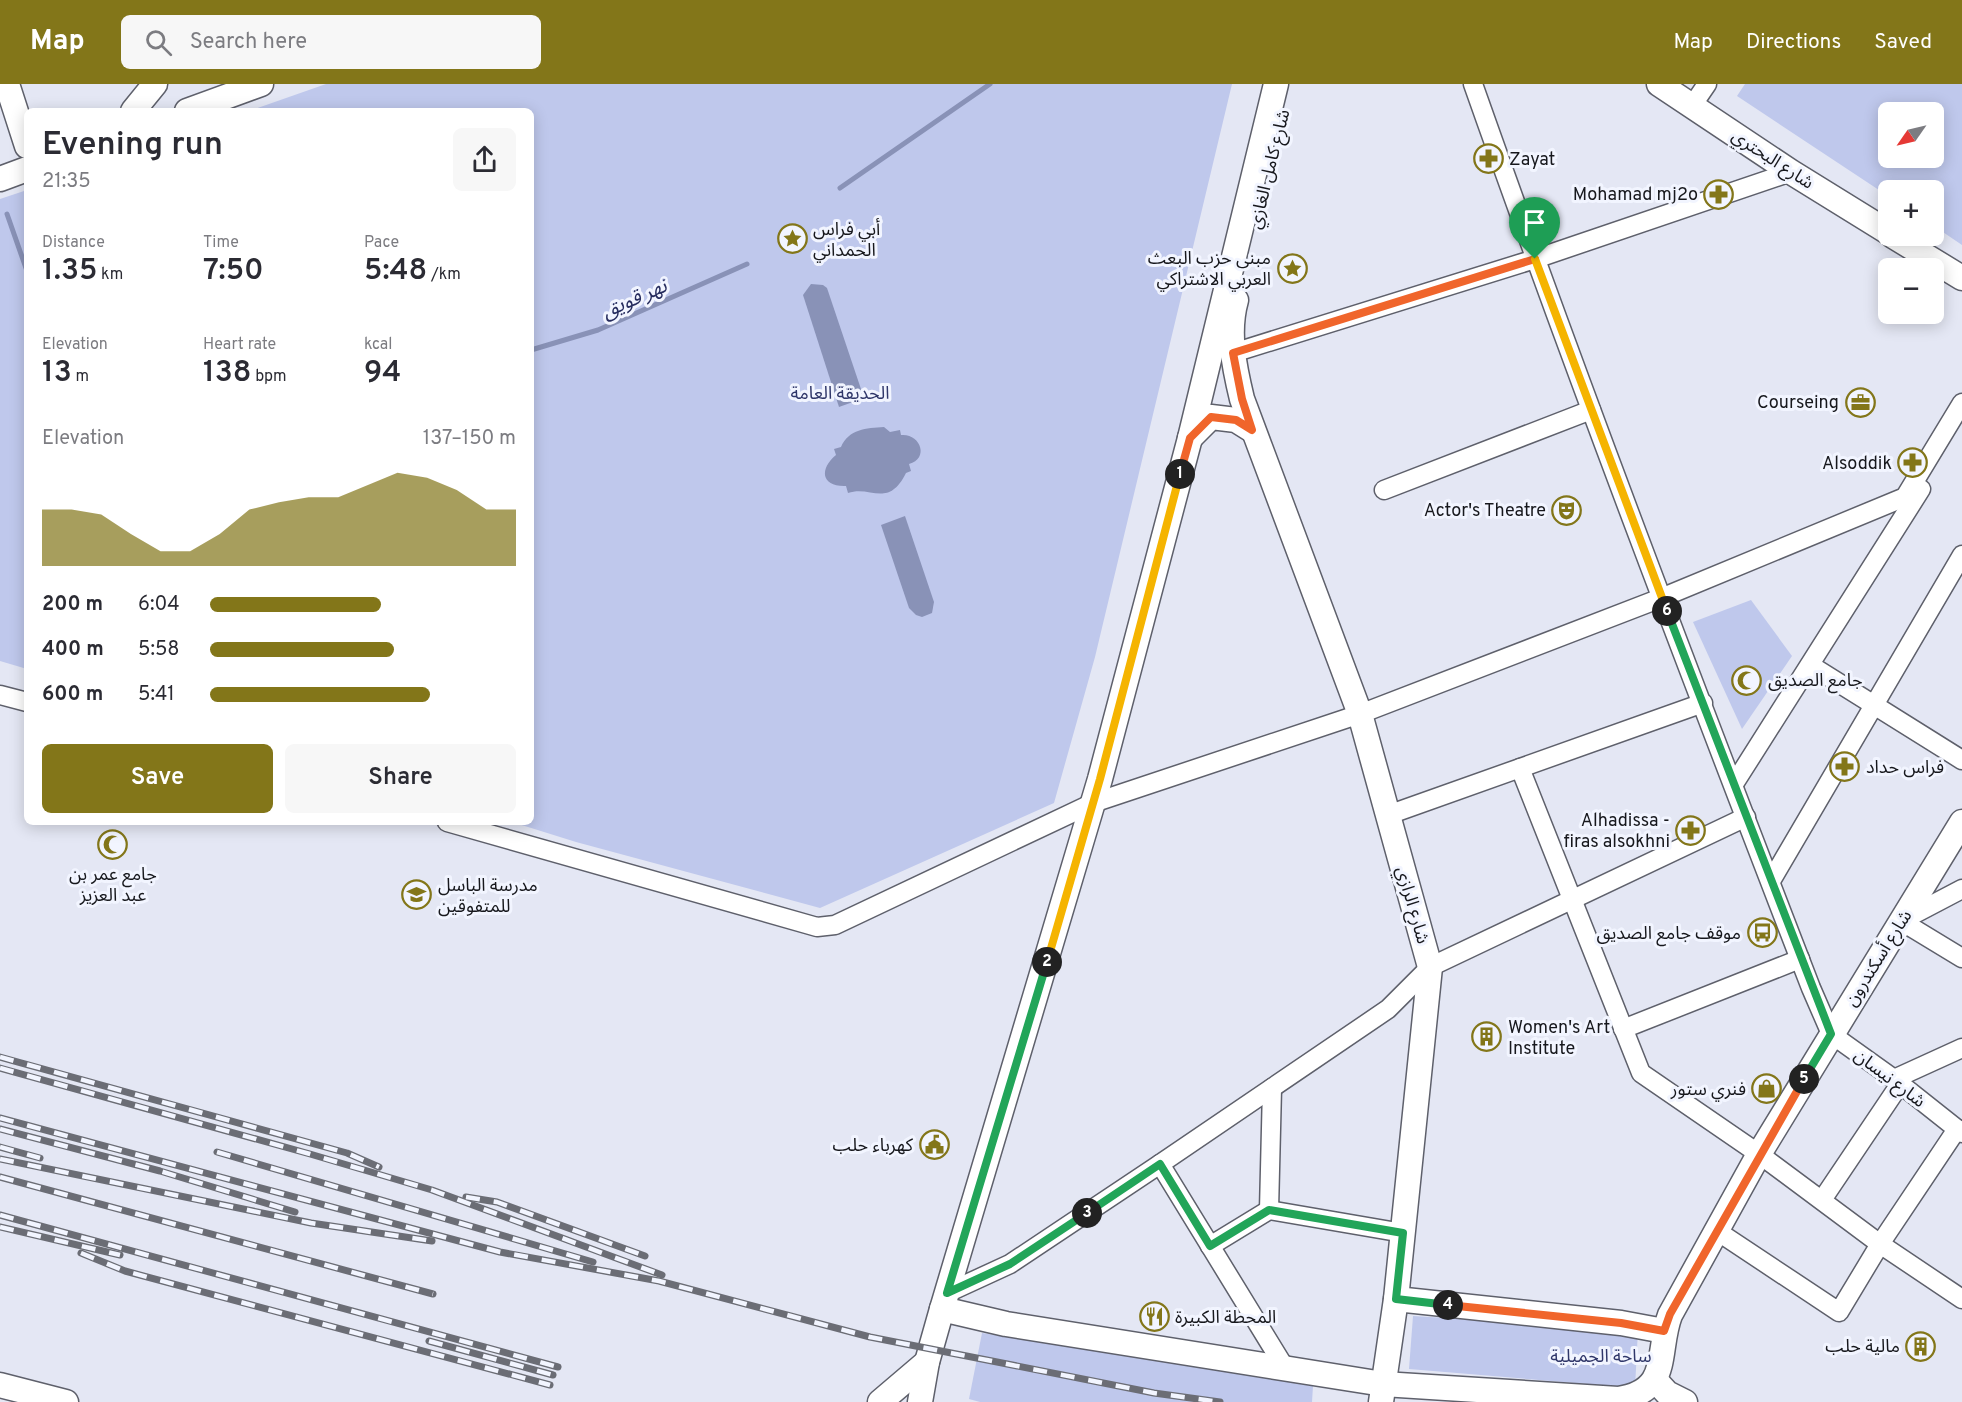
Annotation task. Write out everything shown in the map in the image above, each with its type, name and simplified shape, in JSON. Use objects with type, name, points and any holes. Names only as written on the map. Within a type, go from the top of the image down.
[{"type":"main road","points":[[7,84],[24,137]]},
{"type":"main road","points":[[135,108],[155,84]]},
{"type":"main road","points":[[194,108],[261,84]]},
{"type":"main road","name":"شارع كامل الغازي","points":[[920,1402],[927,1362],[1093,803],[1190,438],[1276,84]]},
{"type":"main road","name":"شارع كامل الغازي","points":[[1252,430],[1242,399],[1233,353],[1232,313],[1290,84]]},
{"type":"main road","name":"شارع البحتري","points":[[1659,84],[1791,172],[1878,226]]},
{"type":"main road","points":[[0,179],[24,170]]},
{"type":"main road","points":[[1909,246],[1962,278]]},
{"type":"main road","points":[[1190,438],[1211,417],[1236,420],[1252,430]]},
{"type":"main road","name":"شارع الرازي","points":[[1252,430],[1360,714],[1430,967],[1396,1299],[1382,1393]]},
{"type":"main road","name":"شارع أسكندرون","points":[[1664,1331],[1759,1154],[1962,822]]},
{"type":"main road","points":[[945,1301],[1006,1324],[1285,1368],[1382,1393],[1618,1399],[1635,1395],[1655,1380],[1662,1359],[1664,1331],[1621,1323],[1396,1299]]},
{"type":"main road","points":[[880,1402],[927,1362]]},
{"type":"main road","points":[[1655,1380],[1667,1393],[1685,1402]]},
{"type":"main road","points":[[10,1392],[66,1402]]},
{"type":"street","points":[[1473,84],[1535,259],[1661,598],[1831,1034]]},
{"type":"street","points":[[1692,106],[1707,84]]},
{"type":"street","points":[[1233,353],[1535,259],[1791,172]]},
{"type":"street","points":[[458,825],[817,927],[835,925],[1093,803],[1360,714],[1661,598],[1905,497],[1962,403]]},
{"type":"street","points":[[1384,490],[1591,410]]},
{"type":"street","points":[[1734,784],[1962,423]]},
{"type":"street","points":[[1771,881],[1962,555]]},
{"type":"street","points":[[1810,665],[1962,760]]},
{"type":"street","points":[[0,695],[24,701]]},
{"type":"street","points":[[1388,815],[1703,703]]},
{"type":"street","points":[[1520,768],[1641,1073],[1759,1154],[1880,1244],[1962,1299]]},
{"type":"street","points":[[945,1301],[1010,1264],[1388,1009],[1430,967],[1746,818]]},
{"type":"street","points":[[1901,921],[1962,889]]},
{"type":"street","points":[[1901,921],[1962,958]]},
{"type":"street","points":[[1623,1029],[1800,959]]},
{"type":"street","name":"شارع نيسان","points":[[1831,1034],[1897,1081],[1959,1131]]},
{"type":"street","points":[[1822,1200],[1897,1081],[1962,1048]]},
{"type":"street","points":[[1269,1210],[1272,1088]]},
{"type":"street","points":[[1717,1231],[1839,1312],[1880,1244],[1959,1131]]},
{"type":"street","points":[[1160,1164],[1285,1368]]},
{"type":"street","points":[[1210,1246],[1269,1210],[1403,1233]]},
{"type":"green space","name":"الحديقة العامة","points":[[326,84],[1232,84],[1095,657],[1054,803],[820,908],[576,842],[522,825],[534,825],[534,108],[258,108]]},
{"type":"green space","points":[[1745,84],[1962,84],[1962,245],[1944,233],[1944,180],[1878,180],[1878,189],[1737,96]]},
{"type":"green space","points":[[24,191],[24,668],[0,661],[0,199]]},
{"type":"green space","points":[[1751,600],[1792,656],[1742,729],[1693,622]]},
{"type":"green space","name":"ساحة الجميلية","points":[[1413,1316],[1638,1330],[1635,1388],[1409,1369]]},
{"type":"green space","points":[[982,1333],[1313,1386],[1312,1402],[980,1402],[969,1399]]},
{"type":"shaded area","points":[[811,284],[823,285],[827,288],[864,398],[839,407],[803,295]]},
{"type":"shaded area","points":[[884,427],[890,432],[900,430],[901,435],[913,438],[920,446],[921,452],[915,461],[909,464],[911,471],[906,473],[893,490],[879,494],[856,491],[848,493],[846,486],[838,486],[827,480],[825,471],[836,455],[834,449],[841,447],[853,433]]},
{"type":"shaded area","points":[[905,516],[934,602],[932,613],[922,617],[909,608],[881,525]]},
{"type":"waterway","name":"نهر قويق","points":[[840,188],[990,84]]},
{"type":"waterway","name":"نهر قويق","points":[[7,214],[24,262]]},
{"type":"waterway","name":"نهر قويق","points":[[534,349],[598,330],[747,264]]},
{"type":"railway","points":[[0,1057],[347,1153],[379,1167]]},
{"type":"railway","points":[[0,1068],[432,1190],[662,1275]]},
{"type":"railway","points":[[0,1118],[500,1252],[659,1281],[870,1337],[1154,1393],[1220,1402]]},
{"type":"railway","points":[[0,1129],[160,1171],[295,1212]]},
{"type":"railway","points":[[0,1147],[40,1158]]},
{"type":"railway","points":[[217,1152],[593,1262]]},
{"type":"railway","points":[[0,1159],[311,1223],[432,1241]]},
{"type":"railway","points":[[0,1177],[433,1294]]},
{"type":"railway","points":[[466,1197],[497,1202],[645,1256]]},
{"type":"railway","points":[[0,1215],[558,1367]]},
{"type":"railway","points":[[0,1227],[120,1255]]},
{"type":"railway","points":[[81,1253],[125,1271],[550,1385]]},
{"type":"railway","points":[[429,1341],[553,1375]]},
{"type":"place","name":"Zayat","points":[[1488,159]]},
{"type":"place","name":"Mohamad mj2o","points":[[1719,194]]},
{"type":"place","name":"أبي فراس الحمداني","points":[[792,239]]},
{"type":"place","name":"مبنى حزب البعث العربي الاشتراكي","points":[[1292,268]]},
{"type":"place","name":"Courseing","points":[[1860,402]]},
{"type":"place","name":"Alsoddik","points":[[1913,463]]},
{"type":"place","name":"Actor's Theatre","points":[[1567,510]]},
{"type":"place","name":"جامع الصديق","points":[[1747,680]]},
{"type":"place","name":"فراس حداد","points":[[1845,767]]},
{"type":"place","name":"Alhadissa - firas alsokhni","points":[[1691,830]]},
{"type":"place","name":"جامع عمر بن عبد العزيز","points":[[113,845]]},
{"type":"place","name":"مدرسة الباسل للمتفوقين","points":[[417,895]]},
{"type":"place","name":"موقف جامع الصديق","points":[[1762,933]]},
{"type":"place","name":"Women's Art Institute","points":[[1487,1037]]},
{"type":"place","name":"فنري ستور","points":[[1767,1089]]},
{"type":"place","name":"كهرباء حلب","points":[[934,1145]]},
{"type":"place","name":"المحطة الكبيرة","points":[[1154,1317]]},
{"type":"place","name":"مالية حلب","points":[[1921,1346]]},
{"type":"route","points":[[1535,259],[1661,598],[1811,988],[1831,1034],[1759,1154],[1670,1314],[1664,1331],[1621,1323],[1396,1299],[1403,1233],[1269,1210],[1210,1246],[1160,1164],[1010,1264],[947,1293],[1100,779],[1190,438],[1211,417],[1236,420],[1252,430],[1242,399],[1233,353],[1535,259]]}]
